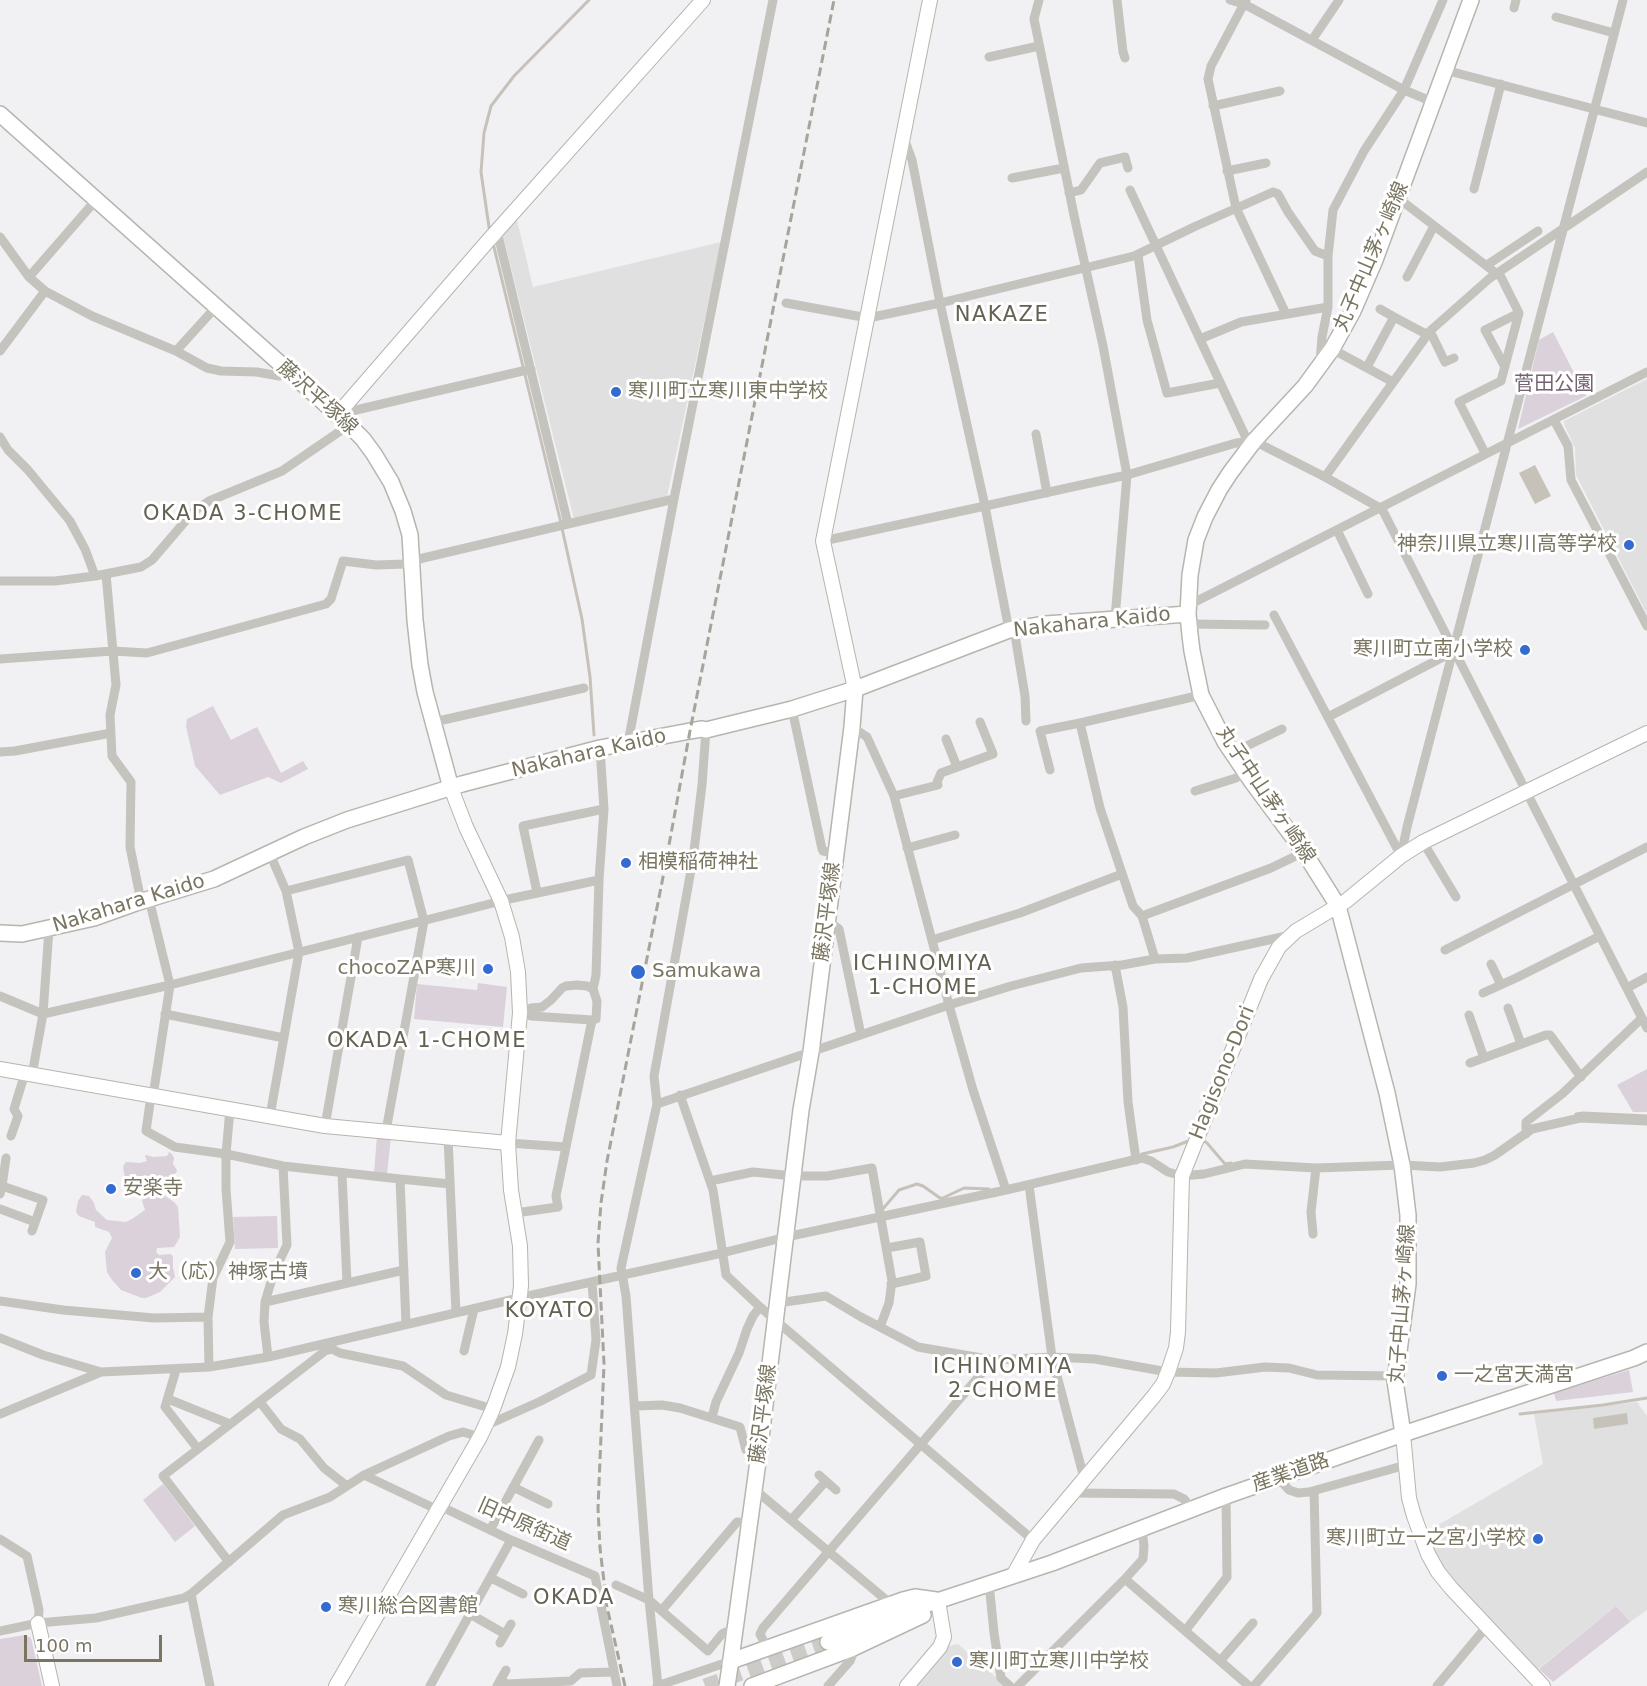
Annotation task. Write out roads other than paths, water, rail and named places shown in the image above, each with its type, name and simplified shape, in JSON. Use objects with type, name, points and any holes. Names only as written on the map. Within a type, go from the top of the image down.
[{"type":"main road","name":"丸子中山茅ヶ崎線","points":[[1403,1434],[1395,1381],[1408,1284],[1408,1215],[1402,1165],[1387,1093],[1338,906],[1304,852],[1232,753],[1201,695],[1188,619],[1190,575],[1196,540],[1209,510],[1230,473],[1251,442],[1305,386],[1332,349],[1364,288],[1471,0]]},
{"type":"main road","name":"藤沢平塚線","points":[[0,114],[343,420],[363,439],[374,454],[391,482],[410,535],[420,665],[451,788]]},
{"type":"main road","name":"Nakahara Kaido","points":[[0,933],[22,934],[94,918],[214,879],[304,837],[347,820],[451,788],[600,748],[706,730],[792,709],[855,689],[1012,630],[1046,624],[1115,618],[1188,619]]},
{"type":"main road","name":"藤沢平塚線","points":[[727,1686],[759,1454],[798,1134],[811,1052],[855,689]]},
{"type":"main road","name":"産業道路","points":[[828,1642],[1142,1529],[1226,1496],[1647,1352]]},
{"type":"main road","points":[[731,1664],[767,1648],[891,1604],[915,1597],[938,1601]]},
{"type":"main road","points":[[752,1686],[850,1649],[922,1616],[938,1601]]},
{"type":"street","points":[[0,581],[55,581],[141,567],[153,560],[194,511],[212,500],[282,471],[343,420],[497,231],[702,0]]},
{"type":"street","points":[[628,743],[773,0]]},
{"type":"street","points":[[855,689],[823,542],[930,0]]},
{"type":"street","points":[[1039,0],[1034,19],[1039,46],[1103,346],[1127,475],[1115,618]]},
{"type":"street","points":[[1117,0],[1125,58]]},
{"type":"street","points":[[1230,0],[1245,2],[1404,90],[1433,102]]},
{"type":"street","points":[[1312,40],[1339,0]]},
{"type":"street","points":[[1319,366],[1328,307],[1328,256],[1333,210],[1364,152],[1404,90],[1443,0]]},
{"type":"street","points":[[1401,856],[1623,0]]},
{"type":"street","points":[[1245,2],[1208,74],[1208,79],[1236,208],[1286,315]]},
{"type":"street","points":[[1107,15],[1119,16]]},
{"type":"street","points":[[1556,17],[1565,25],[1614,33]]},
{"type":"street","points":[[1110,37],[1121,35]]},
{"type":"street","points":[[989,57],[1039,46]]},
{"type":"street","points":[[1445,70],[1647,123]]},
{"type":"street","points":[[1474,189],[1501,84]]},
{"type":"street","points":[[1213,106],[1280,91]]},
{"type":"street","points":[[904,136],[912,160],[940,303],[1012,630],[1026,670],[1025,696],[1029,714]]},
{"type":"street","points":[[1069,193],[1081,190],[1100,163],[1125,157],[1128,168]]},
{"type":"street","points":[[1227,171],[1266,162]]},
{"type":"street","points":[[1012,178],[1064,168]]},
{"type":"street","points":[[1095,170],[1104,177]]},
{"type":"street","points":[[1492,270],[1563,230],[1647,172]]},
{"type":"street","points":[[1130,190],[1220,383],[1251,442]]},
{"type":"street","points":[[786,303],[867,318],[940,303],[1138,255],[1196,226],[1274,192],[1278,194],[1315,251],[1328,256]]},
{"type":"street","points":[[1398,198],[1501,277],[1519,313],[1501,381],[1459,402],[1485,453]]},
{"type":"street","points":[[29,277],[96,200]]},
{"type":"street","points":[[1402,263],[1409,273],[1434,226]]},
{"type":"street","points":[[497,231],[531,369],[563,525]]},
{"type":"street","points":[[1323,476],[1425,332],[1538,231]]},
{"type":"street","points":[[0,237],[29,277],[45,291],[92,315],[176,351],[200,365],[221,371],[257,372],[279,376],[292,374]]},
{"type":"street","points":[[1315,251],[1313,255],[1315,262]]},
{"type":"street","points":[[1138,255],[1147,320],[1167,393],[1220,383]]},
{"type":"street","points":[[0,351],[45,291]]},
{"type":"street","points":[[1200,339],[1241,322],[1328,307]]},
{"type":"street","points":[[176,351],[215,308]]},
{"type":"street","points":[[1380,309],[1425,332],[1445,362],[1454,358]]},
{"type":"street","points":[[1505,367],[1485,330],[1519,313]]},
{"type":"street","points":[[1367,367],[1394,317]]},
{"type":"street","points":[[1332,349],[1390,380]]},
{"type":"street","points":[[343,420],[531,369]]},
{"type":"street","points":[[1258,621],[1188,619],[1193,603],[1647,372]]},
{"type":"street","points":[[1554,420],[1568,446],[1571,480],[1647,626]]},
{"type":"street","points":[[1036,434],[1047,493]]},
{"type":"street","points":[[0,437],[8,450],[70,520],[85,549],[95,576]]},
{"type":"street","points":[[823,542],[1127,475],[1236,443],[1251,442],[1323,476],[1380,508],[1647,1028]]},
{"type":"street","points":[[0,659],[113,651],[147,653],[326,604],[331,599],[343,561],[376,565],[406,564],[674,499]]},
{"type":"street","points":[[1337,530],[1348,563],[1364,592]]},
{"type":"street","points":[[106,574],[116,685],[110,715],[112,756],[130,782],[130,847],[170,985],[146,1131],[175,1147],[226,1154],[283,1166],[450,1184]]},
{"type":"street","points":[[1274,615],[1401,856]]},
{"type":"street","points":[[1328,717],[1453,650]]},
{"type":"street","points":[[434,722],[584,688]]},
{"type":"street","points":[[1050,770],[1042,759],[1040,731],[1201,695]]},
{"type":"street","points":[[792,709],[822,849],[836,853]]},
{"type":"street","points":[[894,796],[938,785],[941,773],[993,753],[980,722]]},
{"type":"street","points":[[1080,723],[1100,808],[1133,906],[1142,916],[1155,959]]},
{"type":"street","points":[[852,727],[867,737],[894,796],[973,1090],[1006,1190]]},
{"type":"street","points":[[706,730],[693,859],[654,1076],[657,1104],[622,1261],[622,1275],[626,1296],[657,1686],[731,1664]]},
{"type":"street","points":[[0,752],[111,733]]},
{"type":"street","name":"Hagisono-Dori","points":[[1012,1576],[1033,1540],[1163,1384],[1176,1348],[1178,1332],[1182,1176],[1261,979],[1280,947],[1305,924],[1338,906],[1401,856],[1423,842],[1647,733]]},
{"type":"street","points":[[1232,753],[1278,734]]},
{"type":"street","points":[[946,739],[957,767]]},
{"type":"street","points":[[520,1013],[531,1017],[596,1019],[597,1001],[593,989],[596,975],[604,809],[600,748]]},
{"type":"street","points":[[1195,791],[1236,778],[1245,772]]},
{"type":"street","points":[[338,1686],[482,1431],[493,1409],[508,1367],[515,1334],[521,1286],[520,1246],[508,1143],[520,1013],[518,972],[512,937],[501,901],[466,827],[451,788]]},
{"type":"street","points":[[1206,788],[1210,798]]},
{"type":"street","points":[[537,892],[523,826],[604,809]]},
{"type":"street","points":[[907,848],[955,835]]},
{"type":"street","points":[[1423,842],[1456,897]]},
{"type":"street","points":[[1445,950],[1647,847]]},
{"type":"street","points":[[1142,916],[1277,865],[1304,852]]},
{"type":"street","points":[[270,854],[286,891],[299,952],[270,1116]]},
{"type":"street","points":[[286,891],[408,860],[424,921],[386,1131]]},
{"type":"street","points":[[932,940],[1020,913],[1122,874]]},
{"type":"street","points":[[1446,881],[1456,875]]},
{"type":"street","points":[[0,996],[43,1014],[170,985],[537,892],[599,880]]},
{"type":"street","points":[[827,920],[839,929],[861,1035]]},
{"type":"street","points":[[25,1132],[12,1132],[18,1116],[11,1108],[29,1074],[43,1014],[49,929]]},
{"type":"street","points":[[657,1104],[1011,986],[1081,968],[1155,959],[1187,958],[1291,935]]},
{"type":"street","points":[[1484,993],[1600,936]]},
{"type":"street","points":[[325,1126],[358,938]]},
{"type":"street","points":[[1491,964],[1501,985]]},
{"type":"street","points":[[1115,965],[1123,1007],[1128,1102],[1137,1160]]},
{"type":"street","points":[[1627,988],[1647,977]]},
{"type":"street","points":[[520,1013],[531,1008],[542,1007],[566,986],[583,986],[593,989]]},
{"type":"street","points":[[1508,1008],[1521,1044]]},
{"type":"street","points":[[165,1014],[284,1038]]},
{"type":"street","points":[[1469,1015],[1484,1058]]},
{"type":"street","points":[[0,1338],[43,1355],[101,1372],[209,1367],[324,1347],[406,1324],[722,1253],[881,1213],[1006,1190],[1142,1158],[1168,1172],[1182,1176],[1204,1174],[1245,1164],[1316,1168],[1402,1165],[1440,1167],[1474,1163],[1495,1155],[1527,1129],[1642,1018]]},
{"type":"street","points":[[515,1213],[558,1207],[556,1196],[592,1020]]},
{"type":"street","points":[[1470,1063],[1550,1035],[1581,1077]]},
{"type":"street","points":[[0,1069],[325,1126],[566,1147]]},
{"type":"street","points":[[680,1095],[713,1190],[726,1275],[775,1320],[1033,1540]]},
{"type":"street","points":[[209,1367],[208,1317],[213,1278],[230,1242],[226,1154],[230,1109]]},
{"type":"street","points":[[1527,1129],[1580,1118],[1647,1121]]},
{"type":"street","points":[[448,1138],[456,1313]]},
{"type":"street","points":[[0,1209],[33,1226],[43,1200],[1,1190],[6,1158]]},
{"type":"street","points":[[268,1357],[264,1322],[265,1302],[274,1272],[287,1245],[283,1166]]},
{"type":"street","points":[[710,1181],[753,1172],[794,1172],[827,1176],[872,1168],[887,1248],[891,1284],[889,1303],[880,1327]]},
{"type":"street","points":[[1312,1234],[1311,1212],[1316,1168]]},
{"type":"street","points":[[342,1174],[347,1283]]},
{"type":"street","points":[[400,1179],[406,1324]]},
{"type":"street","points":[[1029,1185],[1052,1357],[1084,1478]]},
{"type":"street","points":[[887,1248],[920,1242],[926,1276],[891,1284]]},
{"type":"street","points":[[265,1302],[404,1270]]},
{"type":"street","points":[[0,1631],[38,1623],[96,1618],[178,1600],[191,1594],[283,1515],[330,1497],[364,1475],[448,1436],[462,1432],[482,1431],[591,1375],[597,1340],[592,1282]]},
{"type":"street","points":[[778,1303],[826,1296],[918,1347],[993,1360],[1052,1357],[1095,1359],[1168,1372],[1216,1372],[1266,1367],[1289,1368],[1317,1375],[1396,1376]]},
{"type":"street","points":[[0,1301],[63,1310],[154,1318],[208,1317]]},
{"type":"street","points":[[712,1417],[716,1402],[739,1353],[747,1329],[760,1307]]},
{"type":"street","points":[[464,1351],[474,1309]]},
{"type":"street","points":[[324,1347],[340,1353],[403,1366],[447,1395],[493,1409]]},
{"type":"street","points":[[229,1562],[163,1476],[260,1402],[324,1347]]},
{"type":"street","points":[[767,1648],[760,1634],[764,1628],[993,1360]]},
{"type":"street","points":[[176,1370],[165,1407],[198,1449]]},
{"type":"street","points":[[0,1414],[101,1372]]},
{"type":"street","points":[[168,1399],[230,1424]]},
{"type":"street","points":[[260,1402],[281,1429],[300,1439],[324,1468],[347,1486]]},
{"type":"street","points":[[635,1406],[662,1405],[680,1408],[740,1427],[746,1450],[759,1454]]},
{"type":"street","points":[[1403,1434],[1409,1498],[1428,1554],[1438,1572],[1451,1588],[1543,1686]]},
{"type":"street","points":[[490,1530],[539,1440]]},
{"type":"street","points":[[1278,1478],[1289,1491],[1298,1494],[1406,1465]]},
{"type":"street","name":"旧中原街道","points":[[364,1475],[595,1576],[614,1672]]},
{"type":"street","points":[[791,1520],[822,1478],[836,1490]]},
{"type":"street","points":[[513,1487],[548,1504]]},
{"type":"street","points":[[754,1489],[891,1604]]},
{"type":"street","points":[[1254,1686],[1317,1613],[1314,1491]]},
{"type":"street","points":[[1072,1493],[1174,1494],[1184,1499],[1192,1510]]},
{"type":"street","points":[[1185,1631],[1227,1577],[1226,1496]]},
{"type":"street","points":[[662,1610],[737,1522],[749,1523]]},
{"type":"street","points":[[1018,1686],[1143,1559],[1142,1529]]},
{"type":"street","points":[[0,1539],[27,1556],[39,1610],[38,1623],[52,1686]]},
{"type":"street","points":[[430,1686],[511,1540]]},
{"type":"street","points":[[490,1578],[523,1594]]},
{"type":"street","points":[[1125,1579],[1249,1686]]},
{"type":"street","points":[[989,1583],[1001,1678],[1010,1686]]},
{"type":"street","points":[[616,1585],[649,1600],[708,1651],[722,1634],[735,1631]]},
{"type":"street","points":[[191,1594],[210,1686]]},
{"type":"street","points":[[907,1686],[940,1647],[944,1637],[938,1601]]},
{"type":"street","points":[[470,1614],[506,1634]]},
{"type":"street","points":[[1220,1661],[1253,1623]]},
{"type":"street","points":[[500,1643],[511,1624]]},
{"type":"street","points":[[1437,1686],[1486,1626]]},
{"type":"street","points":[[828,1686],[850,1661],[852,1656],[850,1649]]},
{"type":"street","points":[[506,1670],[499,1683],[529,1685],[556,1677],[571,1681],[580,1673],[614,1672],[617,1686]]},
{"type":"waterway","points":[[490,234],[481,172],[484,133],[491,106],[514,76],[589,0]]},
{"type":"waterway","points":[[493,243],[582,619],[590,677],[594,735]]},
{"type":"waterway","points":[[1576,1114],[1647,1116]]},
{"type":"waterway","points":[[1201,1139],[1225,1164],[1231,1163]]},
{"type":"waterway","points":[[1142,1154],[1191,1140]]},
{"type":"waterway","points":[[881,1211],[899,1190],[917,1184],[940,1198],[964,1188],[989,1189]]},
{"type":"waterway","points":[[1520,1414],[1647,1398]]},
{"type":"tunnel","points":[[705,1686],[828,1642]]},
{"type":"railway","points":[[625,1686],[607,1607],[598,1508],[604,1364],[598,1243],[601,1203],[607,1161],[690,731],[834,0]]},
{"type":"place","name":"寒川町立寒川東中学校","points":[[616,392]]},
{"type":"place","name":"神奈川県立寒川高等学校","points":[[1629,545]]},
{"type":"place","name":"寒川町立南小学校","points":[[1525,650]]},
{"type":"place","name":"相模稲荷神社","points":[[626,863]]},
{"type":"place","name":"chocoZAP寒川","points":[[488,969]]},
{"type":"place","name":"Samukawa","points":[[638,972]]},
{"type":"place","name":"安楽寺","points":[[111,1189]]},
{"type":"place","name":"大（応）神塚古墳","points":[[136,1273]]},
{"type":"place","name":"一之宮天満宮","points":[[1442,1376]]},
{"type":"place","name":"寒川町立一之宮小学校","points":[[1538,1539]]},
{"type":"place","name":"寒川総合図書館","points":[[326,1607]]},
{"type":"place","name":"寒川町立寒川中学校","points":[[957,1662]]},
{"type":"district","name":"NAKAZE","points":[[1002,316]]},
{"type":"district","name":"OKADA 3-CHOME","points":[[243,515]]},
{"type":"district","name":"ICHINOMIYA 1-CHOME","points":[[923,977]]},
{"type":"district","name":"OKADA 1-CHOME","points":[[427,1042]]},
{"type":"district","name":"KOYATO","points":[[550,1312]]},
{"type":"district","name":"ICHINOMIYA 2-CHOME","points":[[1003,1380]]},
{"type":"district","name":"OKADA","points":[[574,1599]]},
{"type":"park label","name":"菅田公園","points":[[1554,385]]}]
